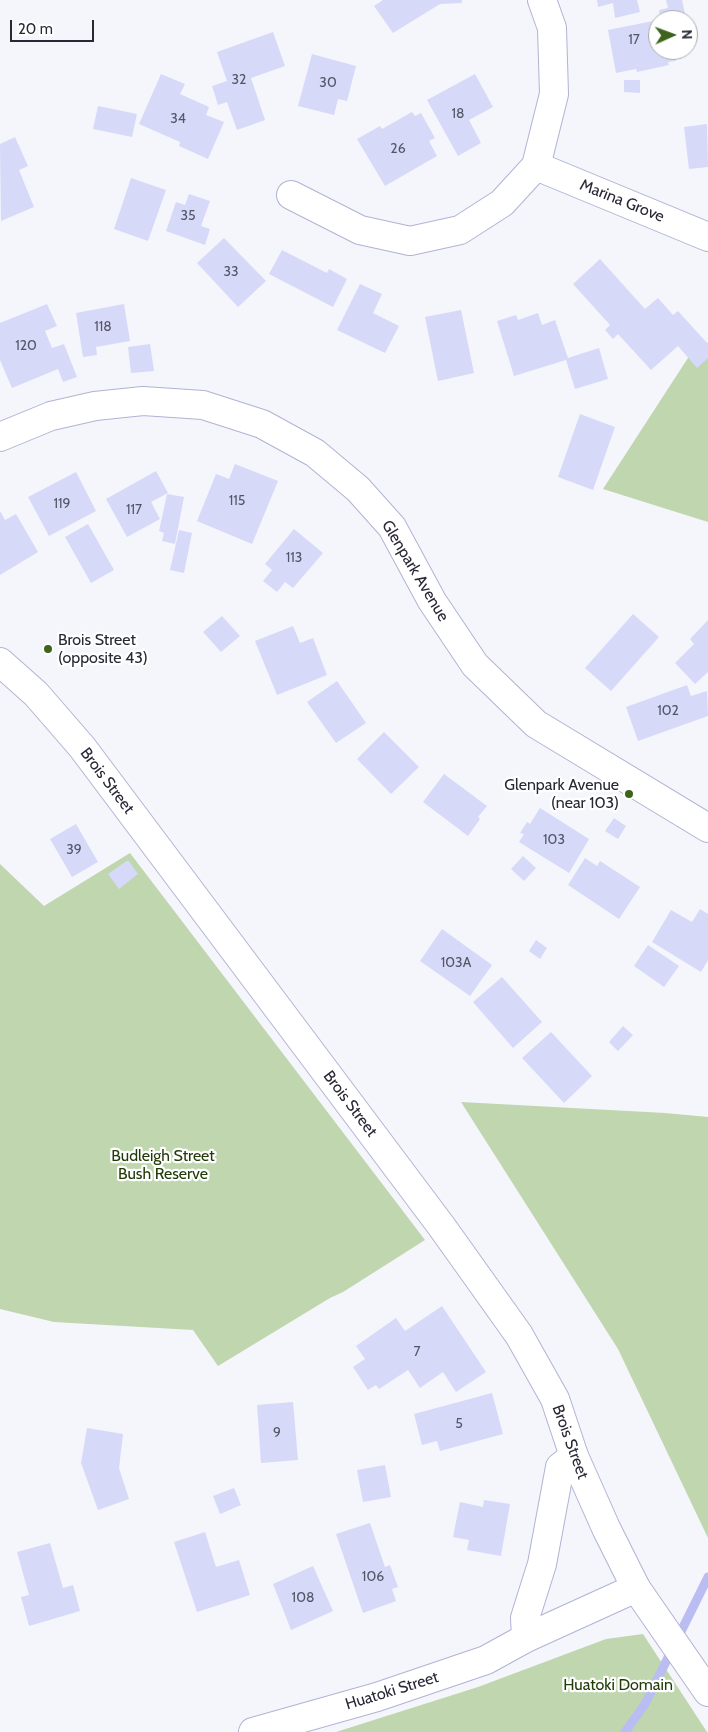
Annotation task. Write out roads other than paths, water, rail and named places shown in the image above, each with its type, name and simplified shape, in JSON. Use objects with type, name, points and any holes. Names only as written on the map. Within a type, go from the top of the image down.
[{"type":"street","points":[[291,195],[360,230],[410,241],[460,230],[502,203],[536,166],[554,94],[552,28],[542,0]]},
{"type":"street","name":"Marina Grove","points":[[536,166],[708,237]]},
{"type":"street","name":"Glenpark Avenue","points":[[0,437],[51,416],[94,406],[143,401],[204,405],[262,424],[315,454],[358,489],[392,527],[432,601],[475,665],[536,724],[708,828]]},
{"type":"street","name":"Brois Street","points":[[0,662],[36,694],[82,747],[442,1226],[519,1335],[555,1399],[574,1456],[606,1528],[636,1588]]},
{"type":"street","points":[[526,1638],[526,1618],[542,1564],[560,1467],[574,1456]]},
{"type":"street","points":[[636,1588],[708,1692]]},
{"type":"street","name":"Huatoki Street","points":[[254,1732],[377,1696],[486,1660],[526,1638],[636,1588]]},
{"type":"waterway","points":[[625,1732],[645,1704],[708,1577]]},
{"type":"place","name":"Brois Street (opposite 43)","points":[[48,649]]},
{"type":"place","name":"Glenpark Avenue (near 103)","points":[[629,794]]},
{"type":"park label","name":"Budleigh Street Bush Reserve","points":[[163,1165]]},
{"type":"park label","name":"Huatoki Domain","points":[[618,1685]]}]
